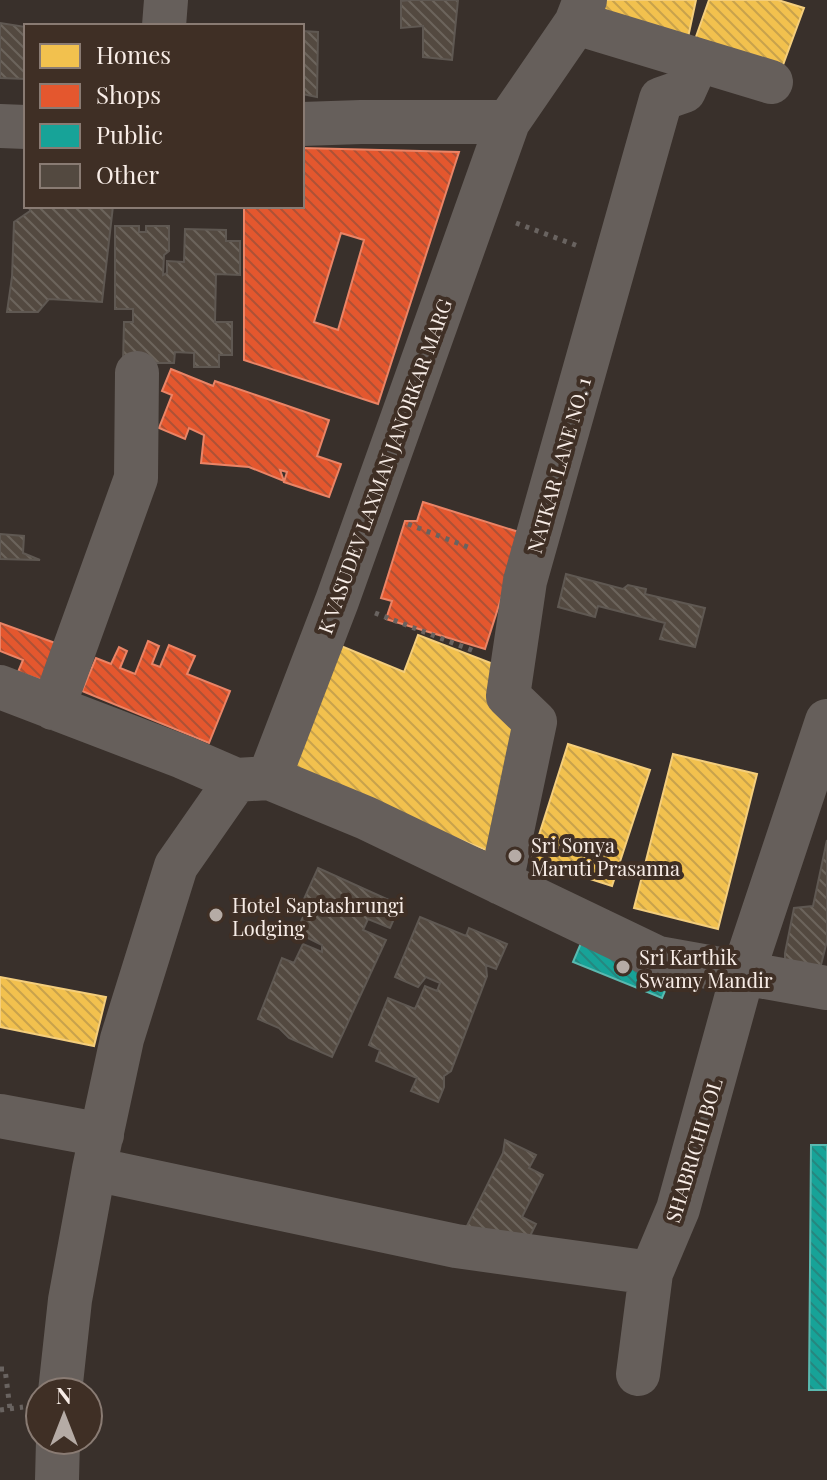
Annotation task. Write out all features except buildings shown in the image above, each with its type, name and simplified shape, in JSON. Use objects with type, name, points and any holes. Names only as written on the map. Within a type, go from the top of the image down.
[{"type":"street","points":[[164,24],[166,0]]},
{"type":"street","points":[[580,11],[698,60],[771,82]]},
{"type":"street","name":"K VASUDEV LAXMAN JANORKAR MARG","points":[[62,1376],[70,1300],[122,1039],[176,866],[252,779],[370,510],[508,122],[580,11]]},
{"type":"street","name":"NATKAR LANE NO. 1","points":[[501,883],[535,722],[508,696],[525,581],[661,99],[684,91],[698,60]]},
{"type":"street","points":[[304,124],[508,122]]},
{"type":"street","points":[[0,126],[24,127]]},
{"type":"street","points":[[53,708],[136,478],[137,373]]},
{"type":"street","points":[[0,687],[183,757],[366,818],[658,958],[827,988]]},
{"type":"street","name":"SHABRICHI BOL","points":[[638,1374],[651,1273],[678,1209],[743,973],[827,721]]},
{"type":"street","points":[[0,1116],[98,1152],[456,1246],[651,1273]]},
{"type":"street","points":[[57,1480],[58,1456]]},
{"type":"path","points":[[477,209],[616,259]]},
{"type":"path","points":[[370,510],[473,549]]},
{"type":"path","points":[[372,612],[513,666]]},
{"type":"path","points":[[0,1369],[5,1369],[10,1409]]},
{"type":"place","name":"Sri Sonya Maruti Prasanna","points":[[515,856]]},
{"type":"place","name":"Hotel Saptashrungi Lodging","points":[[216,915]]},
{"type":"place","name":"Sri Karthik Swamy Mandir","points":[[623,967]]}]
